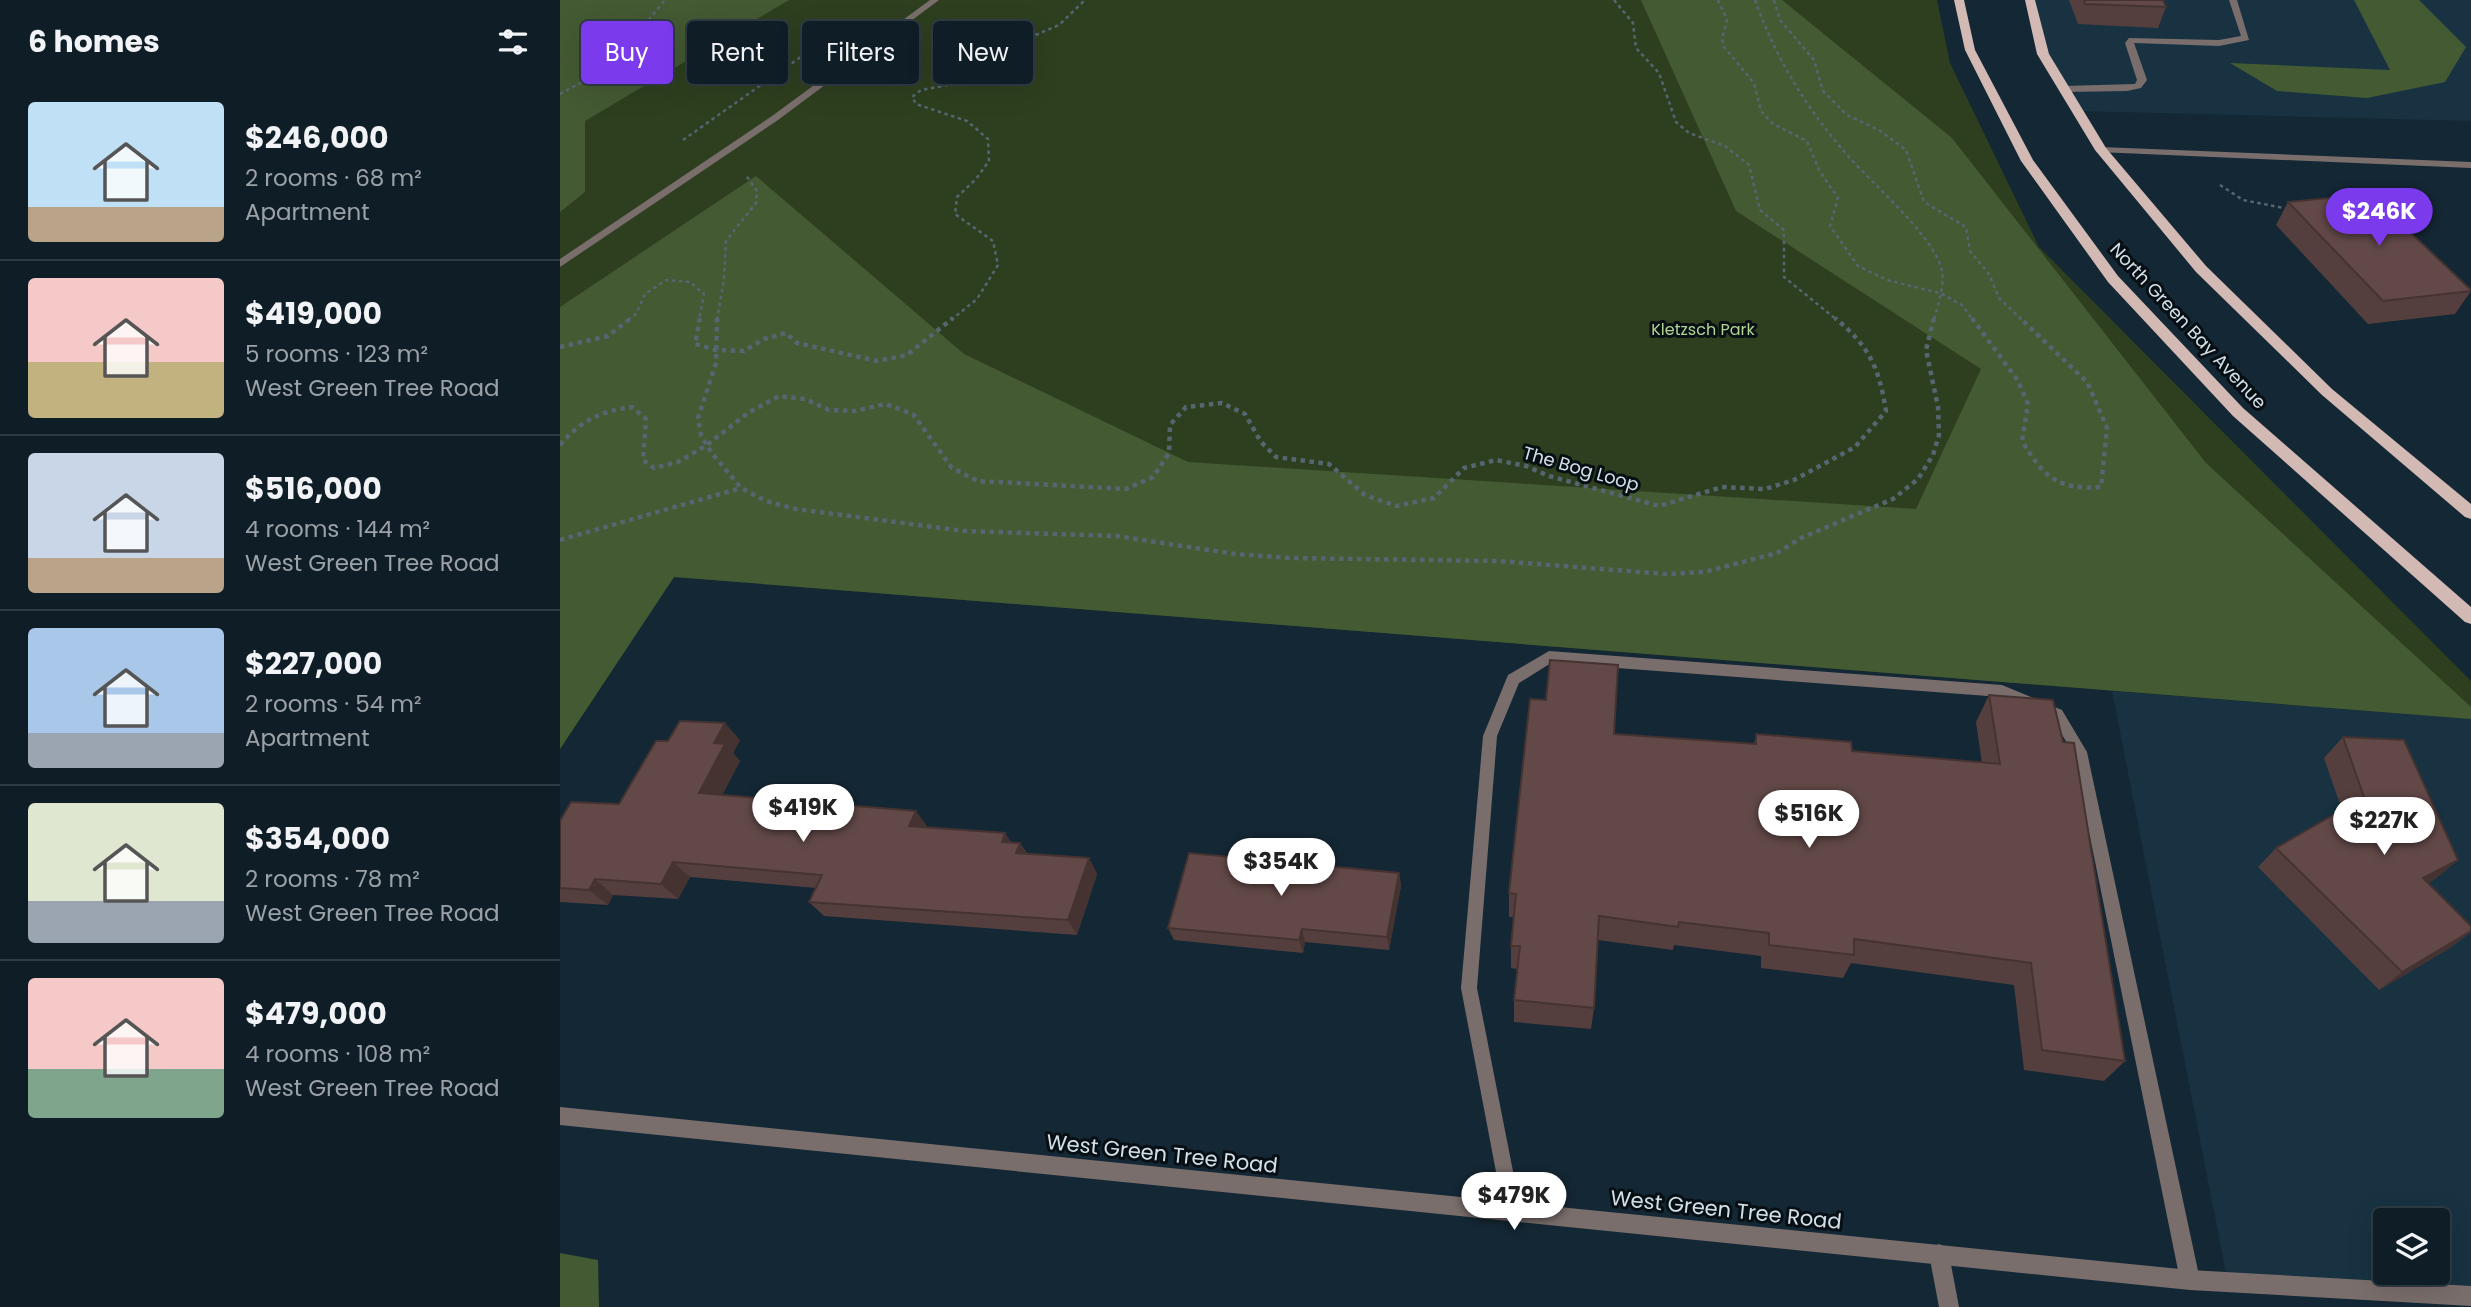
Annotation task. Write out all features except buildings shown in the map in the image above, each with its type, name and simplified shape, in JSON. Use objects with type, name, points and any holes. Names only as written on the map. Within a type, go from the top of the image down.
[{"type":"main road","name":"North Green Bay Avenue","points":[[1959,0],[1970,50],[2028,161],[2113,279],[2238,412],[2471,617]]},
{"type":"main road","points":[[2029,0],[2043,54],[2101,150],[2211,279],[2327,392],[2471,513]]},
{"type":"street","points":[[560,264],[717,158],[935,0]]},
{"type":"street","points":[[2064,89],[2127,89],[2138,86],[2142,80],[2129,43],[2133,40],[2219,43],[2246,38],[2233,0]]},
{"type":"street","points":[[2101,150],[2471,165]]},
{"type":"street","points":[[1512,1212],[1469,988],[1490,736],[1513,679],[1549,657],[2002,691],[2057,715],[2080,752],[2190,1280]]},
{"type":"street","name":"West Green Tree Road","points":[[560,1116],[2190,1280],[2471,1296]]},
{"type":"street","points":[[1939,1254],[1949,1307]]},
{"type":"path","points":[[560,94],[612,66],[632,47],[635,36],[665,0]]},
{"type":"path","points":[[560,347],[608,336],[636,314],[645,293],[666,280],[690,282],[704,295],[695,344],[716,350],[744,351],[764,340],[786,333],[797,343],[877,361],[907,355],[977,299],[998,265],[993,241],[954,214],[957,197],[976,179],[989,161],[988,139],[967,121],[916,104],[912,97],[921,90],[959,83],[1026,39],[1059,25],[1085,0]]},
{"type":"path","name":"The Bog Loop","points":[[560,445],[573,428],[602,410],[632,407],[646,419],[643,460],[654,468],[678,462],[708,445],[748,413],[779,396],[805,399],[829,410],[855,411],[885,404],[913,414],[952,468],[978,481],[1126,489],[1153,477],[1169,453],[1170,425],[1186,407],[1222,403],[1245,414],[1261,442],[1276,457],[1329,464],[1365,495],[1396,506],[1434,498],[1464,468],[1496,460],[1526,466],[1549,476],[1659,506],[1722,487],[1765,489],[1794,480],[1855,447],[1885,411],[1881,379],[1859,338],[1784,276],[1784,230],[1760,210],[1754,195],[1749,165],[1724,146],[1689,133],[1676,122],[1672,103],[1659,73],[1636,48],[1633,23],[1614,0]]},
{"type":"path","points":[[1718,0],[1727,20],[1722,39],[1724,47],[1754,83],[1761,111],[1773,124],[1807,141],[1819,170],[1838,198],[1830,226],[1858,265],[1887,280],[1940,293],[1962,305],[2018,381],[2028,404],[2022,441],[2041,473],[2074,490],[2101,487],[2107,428],[2087,382],[1999,298],[1989,274],[1970,251],[1966,228],[1924,202],[1906,150],[1879,130],[1847,115],[1823,91],[1814,60],[1780,20],[1774,0]]},
{"type":"path","points":[[717,158],[742,170],[757,191],[756,203],[726,241],[712,382],[698,418],[701,435],[741,488],[766,501],[796,509],[964,531],[1116,537],[1236,554],[1290,558],[1499,561],[1626,572],[1704,572],[1777,553],[1801,538],[1893,499],[1918,479],[1933,455],[1940,435],[1938,407],[1926,350],[1940,293],[1942,269],[1935,253],[1921,234],[1819,123],[1793,83],[1760,17],[1755,0]]},
{"type":"path","points":[[683,140],[802,57]]},
{"type":"path","points":[[2215,179],[2228,193],[2244,201],[2301,211]]},
{"type":"path","points":[[560,540],[741,488]]},
{"type":"shaded area","points":[[2030,0],[2471,0],[2471,121],[2077,111],[2043,54]]},
{"type":"shaded area","points":[[2112,691],[2471,719],[2471,1295],[2228,1283]]},
{"type":"green space","name":"Kletzsch Park","points":[[560,0],[1937,0],[1950,63],[2039,247],[2471,681],[2471,719],[674,577],[560,749]]},
{"type":"green space","points":[[560,0],[789,0],[754,21],[687,21],[687,60],[673,69],[673,21],[581,21],[581,84],[647,84],[585,121],[585,192],[560,212]]},
{"type":"green space","points":[[1641,0],[1782,0],[1952,138],[2206,463],[2471,707],[2471,719],[674,577],[560,749],[560,307],[756,176],[964,354],[1188,462],[1916,509],[1981,369],[1736,211]]},
{"type":"green space","points":[[2354,0],[2419,0],[2466,47],[2445,82],[2367,98],[2277,91],[2230,63],[2390,70]]},
{"type":"green space","points":[[560,1253],[598,1260],[599,1307],[560,1307]]}]
